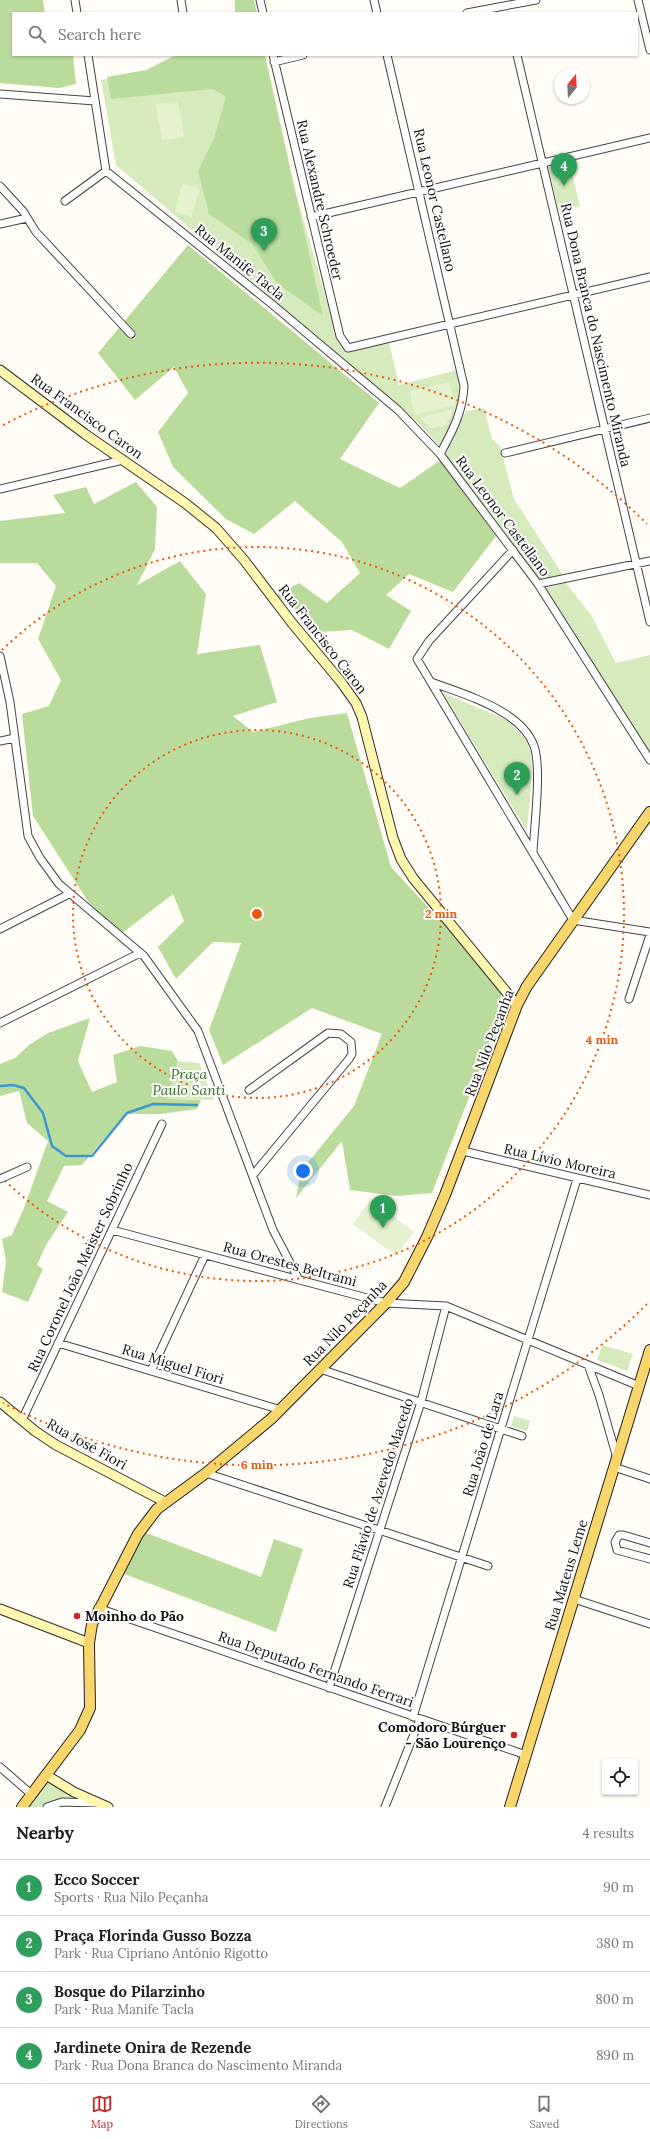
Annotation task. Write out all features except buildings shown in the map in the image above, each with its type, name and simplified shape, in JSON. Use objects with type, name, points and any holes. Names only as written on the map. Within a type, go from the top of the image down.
[{"type":"main road","name":"Rua Nilo Peçanha","points":[[22,1807],[80,1730],[87,1717],[90,1699],[89,1643],[92,1624],[98,1608],[141,1529],[165,1502],[206,1473],[281,1410],[386,1303],[404,1282],[434,1221],[463,1151],[517,1005],[531,979],[650,812]]},
{"type":"main road","name":"Rua Mateus Leme","points":[[510,1807],[650,1350]]},
{"type":"street","points":[[75,0],[77,12]]},
{"type":"street","points":[[181,0],[183,12]]},
{"type":"street","points":[[260,0],[263,12]]},
{"type":"street","points":[[374,0],[377,12]]},
{"type":"street","points":[[471,12],[504,2],[536,0]]},
{"type":"street","points":[[638,0],[650,50]]},
{"type":"street","points":[[504,2],[507,12]]},
{"type":"street","points":[[65,201],[106,171],[88,56]]},
{"type":"street","points":[[274,58],[293,56]]},
{"type":"street","name":"Rua Leonor Castellano","points":[[387,56],[463,375],[464,397],[457,422],[440,454],[538,584],[650,760]]},
{"type":"street","name":"Rua Dona Branca do Nascimento Miranda","points":[[517,56],[650,622]]},
{"type":"street","name":"Rua Alexandre Schroeder","points":[[274,58],[340,336],[348,348],[451,324]]},
{"type":"street","points":[[0,94],[95,101]]},
{"type":"street","points":[[311,217],[650,138]]},
{"type":"street","name":"Rua Manife Tacla","points":[[106,171],[278,309],[398,410],[440,454]]},
{"type":"street","points":[[0,186],[27,218],[36,232],[131,334]]},
{"type":"street","points":[[0,224],[27,218]]},
{"type":"street","points":[[451,324],[650,277]]},
{"type":"street","name":"Rua Francisco Caron","points":[[0,370],[123,460],[185,503],[216,528],[244,560],[292,623],[349,692],[362,717],[393,838],[401,859],[413,878],[517,1005]]},
{"type":"street","points":[[505,453],[650,418]]},
{"type":"street","points":[[0,489],[123,460]]},
{"type":"street","points":[[513,550],[429,641],[417,659],[573,920],[650,934],[629,999]]},
{"type":"street","points":[[538,584],[650,561]]},
{"type":"street","points":[[0,656],[15,738],[28,836],[50,872],[69,894],[140,953],[198,1031],[273,1230],[299,1280]]},
{"type":"street","points":[[431,682],[504,712],[521,726],[529,736],[534,747],[537,765],[533,853]]},
{"type":"street","points":[[0,741],[15,738]]},
{"type":"street","points":[[0,929],[69,894]]},
{"type":"street","points":[[0,1023],[140,953]]},
{"type":"street","points":[[249,1090],[328,1034],[341,1034],[351,1042],[353,1047],[349,1059],[253,1175]]},
{"type":"street","name":"Rua Coronel João Meister Sobrinho","points":[[22,1420],[162,1124]]},
{"type":"street","name":"Rua Lívio Moreira","points":[[463,1151],[650,1195]]},
{"type":"street","points":[[0,1179],[26,1167]]},
{"type":"street","name":"Rua João de Lara","points":[[385,1807],[417,1718],[462,1557],[577,1179]]},
{"type":"street","name":"Rua Orestes Beltrami","points":[[112,1230],[386,1303],[446,1306],[639,1386]]},
{"type":"street","points":[[150,1371],[205,1255]]},
{"type":"street","name":"Rua Flávio de Azevedo Macedo","points":[[329,1688],[421,1402],[446,1306]]},
{"type":"street","name":"Rua Miguel Fiori","points":[[58,1343],[281,1410]]},
{"type":"street","points":[[588,1365],[599,1395],[615,1463],[650,1479]]},
{"type":"street","points":[[320,1369],[522,1436]]},
{"type":"street","name":"Rua José Fiori","points":[[0,1402],[44,1438],[165,1502]]},
{"type":"street","points":[[206,1473],[488,1566]]},
{"type":"street","points":[[650,1543],[623,1535],[619,1536],[615,1542],[618,1550],[650,1559]]},
{"type":"street","points":[[574,1599],[650,1624]]},
{"type":"street","name":"Rua Deputado Fernando Ferrari","points":[[98,1608],[526,1755]]},
{"type":"street","points":[[0,1609],[89,1643]]},
{"type":"street","points":[[0,1767],[31,1794]]},
{"type":"street","points":[[46,1775],[74,1792],[108,1807]]},
{"type":"street","points":[[47,1807],[62,1802],[98,1803]]},
{"type":"green space","points":[[0,0],[43,0],[45,12],[12,12],[12,56],[73,56],[76,84],[59,88],[0,83]]},
{"type":"green space","points":[[235,0],[254,0],[257,12],[235,12]]},
{"type":"green space","points":[[174,56],[265,56],[323,316],[277,283],[252,244],[209,214],[198,171],[214,138],[226,97],[213,89],[111,99],[107,77],[146,70]]},
{"type":"green space","points":[[242,56],[268,97],[337,336],[346,351],[389,342],[399,385],[457,370],[459,392],[454,419],[440,446],[422,427],[116,165],[101,80]]},
{"type":"green space","points":[[178,102],[184,137],[162,140],[156,104]]},
{"type":"green space","points":[[569,162],[580,206],[559,211],[548,167]]},
{"type":"green space","points":[[182,184],[199,189],[192,217],[175,212]]},
{"type":"green space","points":[[188,245],[379,403],[340,459],[400,488],[441,460],[496,536],[453,592],[409,574],[386,595],[411,611],[389,649],[352,630],[319,632],[277,595],[299,583],[327,603],[360,573],[342,542],[295,501],[254,534],[226,519],[173,467],[158,432],[188,393],[174,367],[135,400],[98,353]]},
{"type":"green space","points":[[449,382],[456,405],[414,415],[410,391]]},
{"type":"green space","points":[[484,408],[492,439],[500,446],[514,499],[563,575],[540,580],[445,455],[466,411]]},
{"type":"green space","points":[[454,409],[446,425],[431,428],[420,418]]},
{"type":"green space","points":[[136,482],[157,507],[155,549],[137,585],[180,561],[206,594],[197,654],[260,645],[277,702],[233,716],[253,732],[310,718],[347,713],[391,867],[503,988],[487,1051],[432,1193],[397,1196],[350,1190],[342,1141],[296,1198],[301,1171],[354,1106],[382,1034],[312,1008],[223,1065],[209,1030],[241,943],[213,942],[176,979],[158,947],[184,921],[173,894],[121,934],[89,903],[33,816],[22,714],[49,706],[61,680],[38,639],[56,586],[37,563],[0,563],[0,521],[65,513],[53,495],[86,487],[94,504]]},
{"type":"green space","points":[[566,583],[591,615],[616,663],[650,655],[650,754],[544,588]]},
{"type":"green space","points":[[443,693],[505,719],[517,729],[526,741],[530,750],[532,766],[527,831]]},
{"type":"green space","points":[[90,1018],[78,1061],[92,1092],[117,1082],[113,1055],[140,1046],[172,1051],[178,1061],[167,1099],[201,1100],[197,1109],[160,1114],[125,1114],[82,1165],[64,1166],[47,1201],[68,1212],[46,1245],[37,1265],[43,1269],[28,1302],[2,1292],[6,1261],[2,1239],[12,1235],[24,1208],[48,1141],[27,1123],[19,1091],[0,1096],[0,1064],[15,1058],[29,1045],[48,1033]]},
{"type":"green space","name":"Praça Paulo Santi","points":[[178,1061],[199,1063],[214,1100],[166,1099]]},
{"type":"green space","points":[[371,1199],[414,1232],[396,1256],[353,1224]]},
{"type":"green space","points":[[602,1345],[633,1354],[627,1371],[597,1360]]},
{"type":"green space","points":[[514,1416],[530,1421],[527,1431],[511,1426]]},
{"type":"green space","points":[[144,1532],[261,1577],[274,1539],[303,1549],[276,1632],[122,1573]]},
{"type":"green space","points":[[45,1781],[79,1798],[42,1807],[27,1807]]},
{"type":"waterway","points":[[0,1086],[13,1085],[24,1088],[43,1113],[52,1146],[66,1156],[92,1156],[127,1113],[153,1104],[197,1105]]},
{"type":"place","name":"Jardinete Onira de Rezende","points":[[564,186]]},
{"type":"place","name":"Bosque do Pilarzinho","points":[[264,251]]},
{"type":"place","name":"Praça Florinda Gusso Bozza","points":[[517,795]]},
{"type":"place","name":"Ecco Soccer","points":[[383,1228]]},
{"type":"place","name":"Moinho do Pão","points":[[77,1616]]},
{"type":"place","name":"Comodoro Búrguer - São Lourenço","points":[[514,1735]]}]
